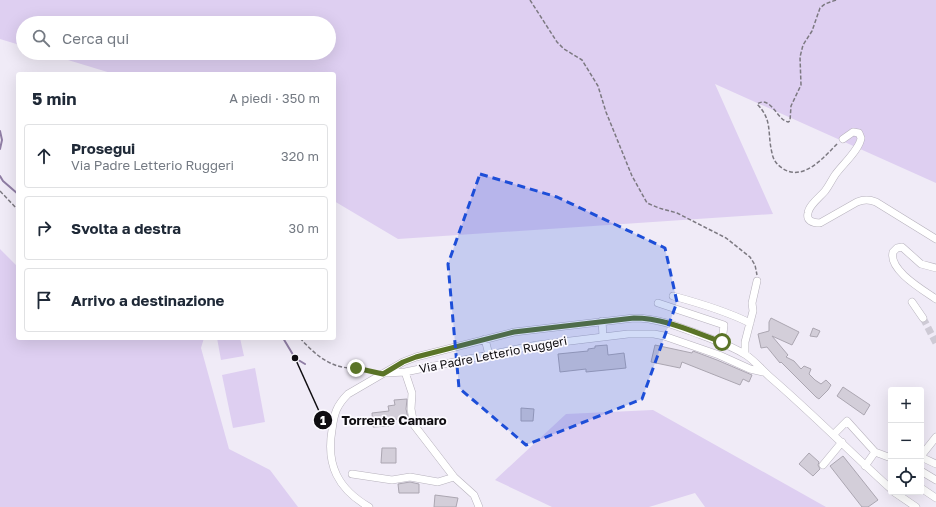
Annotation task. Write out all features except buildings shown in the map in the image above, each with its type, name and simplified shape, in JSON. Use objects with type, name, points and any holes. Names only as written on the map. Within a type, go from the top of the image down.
[{"type":"street","points":[[843,139],[854,132],[859,134],[861,138],[860,142],[835,175],[826,190],[809,210],[809,220],[814,223],[820,223],[857,202],[870,200],[876,202],[936,239]]},
{"type":"street","points":[[936,268],[921,264],[902,247],[897,248],[893,252],[892,257],[900,271],[936,299]]},
{"type":"street","points":[[745,354],[745,342],[753,311],[752,303],[757,281]]},
{"type":"street","points":[[673,296],[702,304],[750,323]]},
{"type":"street","points":[[912,302],[923,318]]},
{"type":"street","points":[[658,303],[724,325],[722,342]]},
{"type":"street","name":"Via Padre Letterio Ruggeri","points":[[369,507],[358,500],[342,485],[334,470],[332,462],[330,442],[336,409],[341,401],[355,389],[403,362],[485,339],[514,332],[634,318],[653,319],[666,322],[722,342],[745,354],[754,360],[763,372],[834,434],[865,466],[888,486]]},
{"type":"street","points":[[602,321],[604,336]]},
{"type":"street","name":"Via Padre Letterio Ruggeri","points":[[383,374],[405,372],[536,345],[628,334],[654,334],[664,336],[719,355],[750,369],[763,372]]},
{"type":"street","points":[[485,339],[489,355]]},
{"type":"street","points":[[405,372],[412,393],[411,409],[414,425],[454,477],[474,495],[479,507]]},
{"type":"street","points":[[834,434],[847,421],[875,452],[888,457]]},
{"type":"street","points":[[924,453],[936,437]]},
{"type":"street","points":[[823,465],[842,442]]},
{"type":"street","points":[[865,466],[875,452]]},
{"type":"street","points":[[924,458],[936,464]]},
{"type":"street","points":[[352,474],[392,480],[410,477],[438,482],[454,477]]},
{"type":"street","points":[[924,474],[936,480]]},
{"type":"street","points":[[924,490],[936,498]]},
{"type":"street","points":[[898,495],[916,507]]},
{"type":"path","points":[[530,0],[557,42],[564,49],[582,60],[598,86],[603,104],[632,176],[648,203],[677,213],[726,238],[752,261],[757,273],[757,281]]},
{"type":"path","points":[[836,0],[825,4],[820,8],[812,31],[803,44],[800,57],[801,85],[791,106],[790,121],[784,121],[777,112],[766,103],[763,102],[757,104],[768,118],[771,149],[774,158],[778,165],[785,170],[800,171],[809,168],[821,160],[843,139]]},
{"type":"path","points":[[0,191],[16,208]]},
{"type":"path","points":[[302,340],[313,351],[337,366],[383,374]]},
{"type":"highlighted area","points":[[480,174],[557,197],[665,248],[677,302],[642,399],[526,445],[459,388],[448,264]]},
{"type":"shaded area","points":[[0,0],[936,0],[936,183],[715,84],[773,214],[398,239],[336,202],[336,72],[107,72],[68,60],[336,60],[336,16],[16,16],[16,44],[0,39]]},
{"type":"shaded area","points":[[0,249],[16,265],[16,340],[203,340],[201,348],[229,449],[270,470],[298,507],[0,507]]},
{"type":"shaded area","points":[[217,340],[240,340],[244,356],[221,360]]},
{"type":"shaded area","points":[[255,368],[265,422],[233,428],[222,375]]},
{"type":"shaded area","points":[[653,410],[826,507],[705,507],[695,493],[649,507],[552,507],[495,480],[566,414]]},
{"type":"waterway","points":[[0,131],[2,140],[0,149]]},
{"type":"waterway","points":[[0,176],[3,181],[16,192]]},
{"type":"waterway","points":[[284,340],[295,358],[305,364]]},
{"type":"tunnel","points":[[923,318],[936,343]]},
{"type":"place","name":"Torrente Camaro","points":[[295,358]]},
{"type":"route","points":[[356,368],[383,374],[403,362],[416,357],[514,332],[634,318],[653,319],[666,322],[722,342]]}]
